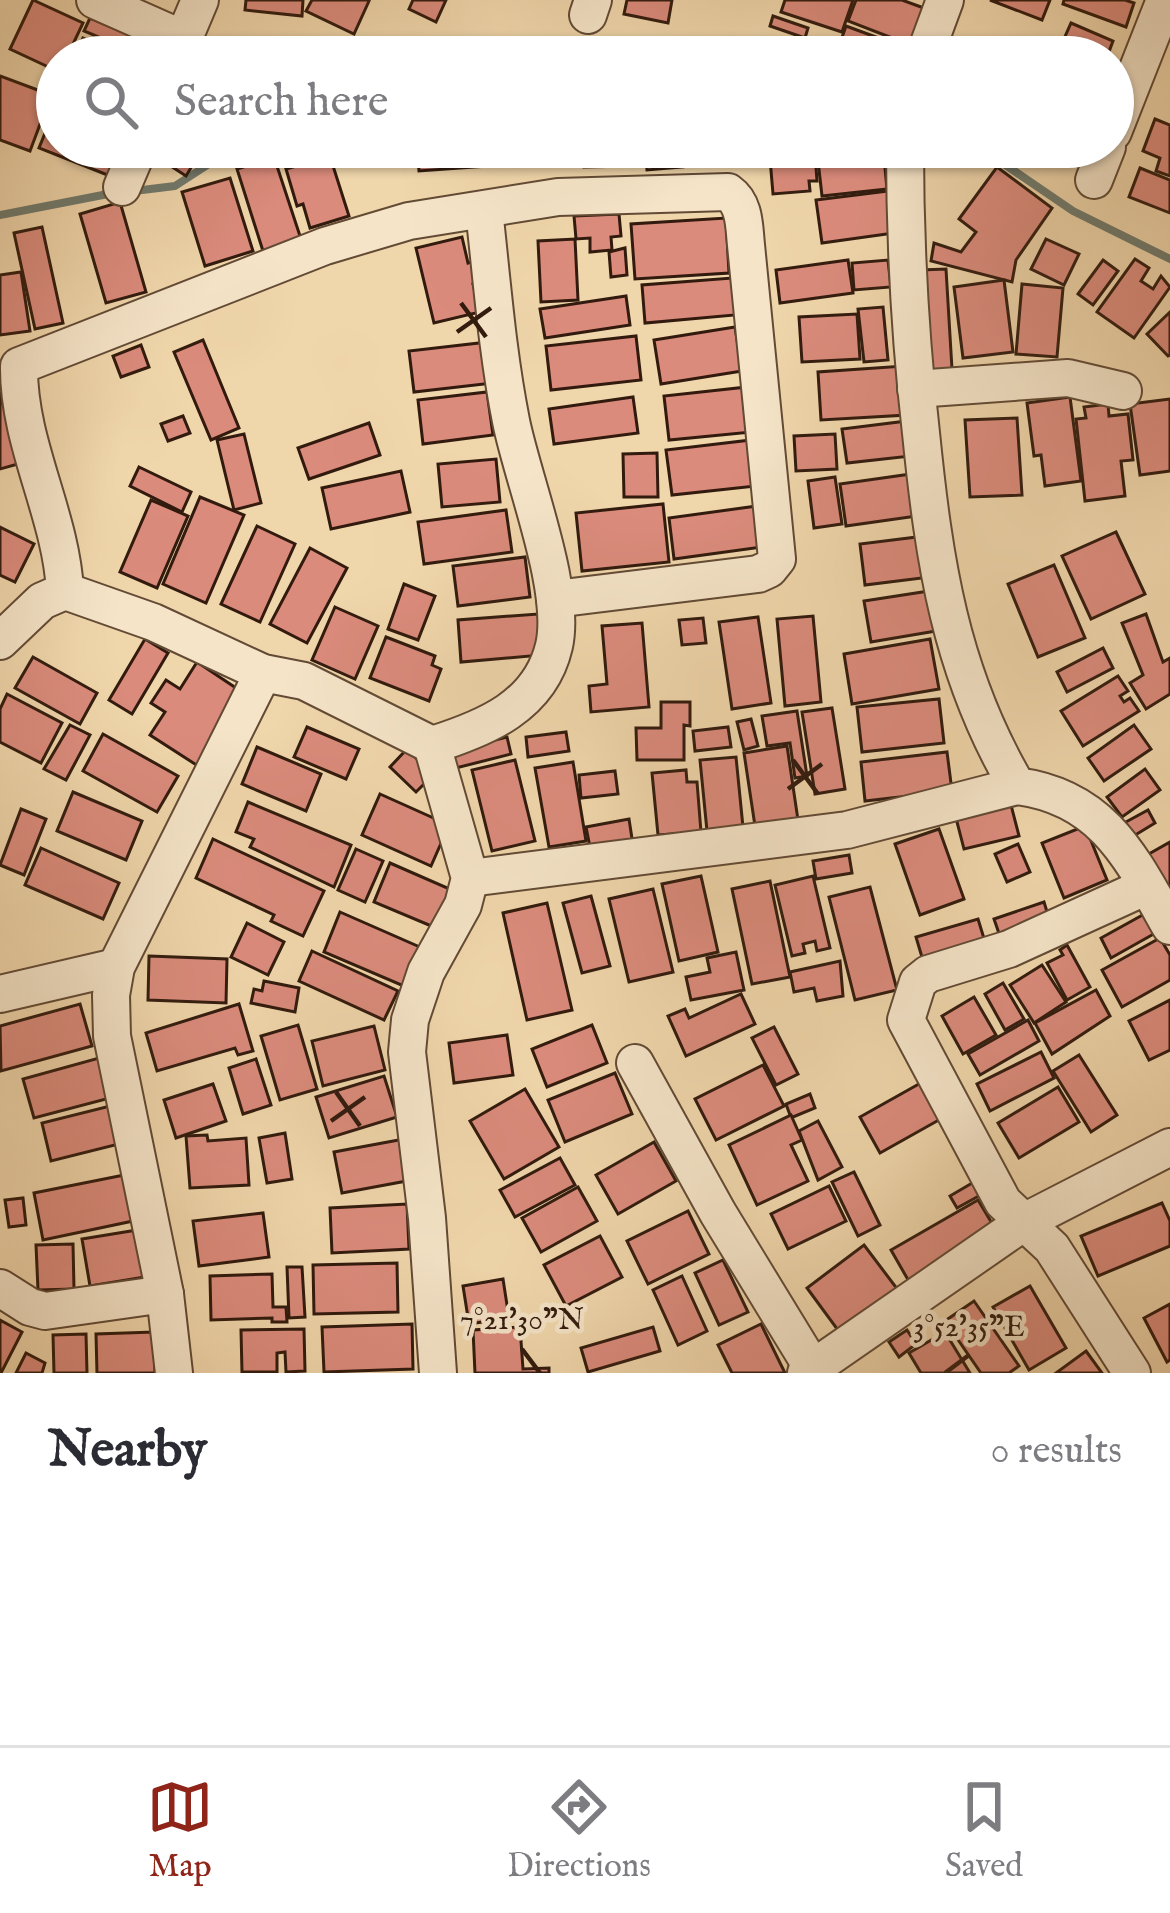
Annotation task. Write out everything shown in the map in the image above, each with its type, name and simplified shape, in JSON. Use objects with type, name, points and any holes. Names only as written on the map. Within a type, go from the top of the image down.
[{"type":"street","points":[[95,0],[159,36]]},
{"type":"street","points":[[185,36],[200,0]]},
{"type":"street","points":[[932,36],[945,0]]},
{"type":"street","points":[[1134,79],[1165,0]]},
{"type":"street","points":[[122,187],[130,168]]},
{"type":"street","points":[[905,168],[905,265],[937,577],[981,718],[1017,786]]},
{"type":"street","points":[[65,591],[60,543],[9,366],[325,246],[410,221],[558,197],[667,196],[720,190],[737,198],[741,208],[777,559],[758,574],[555,599]]},
{"type":"street","points":[[432,745],[509,714],[531,695],[554,646],[555,599],[511,423],[484,210]]},
{"type":"street","points":[[916,389],[1068,378],[1123,391]]},
{"type":"street","points":[[0,640],[42,602],[65,591],[153,622],[263,674],[304,681],[432,745],[470,878],[463,904],[426,972],[410,1019],[407,1052],[427,1218],[438,1373]]},
{"type":"street","points":[[174,1373],[165,1294],[112,1036],[111,994],[116,967],[263,674]]},
{"type":"street","points":[[470,878],[847,830],[1017,786],[1045,789],[1101,819],[1170,926]]},
{"type":"street","points":[[1132,1373],[1052,1248],[1003,1202],[906,1020],[918,982],[928,974],[1009,949],[1148,886]]},
{"type":"street","points":[[0,994],[116,967]]},
{"type":"street","points":[[635,1063],[809,1370],[1024,1222],[1170,1147]]},
{"type":"street","points":[[0,1288],[44,1311],[165,1294]]},
{"type":"building","points":[[33,0],[83,23],[77,36],[36,36],[36,61],[10,49]]},
{"type":"building","points":[[246,0],[303,0],[302,16],[245,10]]},
{"type":"building","points":[[312,0],[369,1],[354,34],[306,11]]},
{"type":"building","points":[[413,0],[446,0],[436,22],[409,9]]},
{"type":"building","points":[[627,0],[672,0],[668,23],[624,14]]},
{"type":"building","points":[[785,0],[853,0],[842,32],[781,12]]},
{"type":"building","points":[[856,0],[902,0],[932,11],[923,36],[887,36],[848,21]]},
{"type":"building","points":[[990,0],[1050,0],[1042,20]]},
{"type":"building","points":[[1064,0],[1134,3],[1126,27],[1063,4]]},
{"type":"building","points":[[773,16],[808,28],[806,36],[799,36],[770,26]]},
{"type":"building","points":[[90,18],[132,36],[96,36],[84,31]]},
{"type":"building","points":[[1071,23],[1101,36],[1065,36]]},
{"type":"building","points":[[846,26],[873,36],[843,36]]},
{"type":"building","points":[[0,76],[36,89],[36,135],[30,151],[0,140]]},
{"type":"building","points":[[1155,119],[1170,125],[1170,176],[1156,171],[1160,158],[1143,151]]},
{"type":"building","points":[[90,168],[113,168],[110,176]]},
{"type":"building","points":[[278,168],[301,239],[263,251],[237,169]]},
{"type":"building","points":[[334,168],[349,216],[310,228],[303,204],[297,206],[286,169]]},
{"type":"building","points":[[771,168],[816,168],[817,181],[809,181],[810,191],[773,194]]},
{"type":"building","points":[[819,168],[885,168],[887,189],[822,196]]},
{"type":"building","points":[[996,168],[1052,208],[1016,260],[1012,282],[931,261],[934,243],[961,252],[976,232],[959,219]]},
{"type":"building","points":[[1140,168],[1170,180],[1170,213],[1129,197]]},
{"type":"building","points":[[230,178],[253,251],[205,266],[182,192]]},
{"type":"building","points":[[888,191],[894,233],[822,243],[816,200]]},
{"type":"building","points":[[120,202],[146,292],[106,303],[80,214]]},
{"type":"building","points":[[619,214],[621,236],[611,237],[612,250],[590,252],[590,238],[576,239],[574,216]]},
{"type":"building","points":[[726,218],[729,273],[635,279],[631,224]]},
{"type":"building","points":[[42,227],[63,323],[35,329],[14,233]]},
{"type":"building","points":[[462,237],[468,263],[474,261],[479,282],[473,284],[480,312],[434,323],[416,248]]},
{"type":"building","points":[[575,239],[578,300],[541,302],[538,241]]},
{"type":"building","points":[[1046,239],[1079,254],[1064,285],[1031,269]]},
{"type":"building","points":[[625,248],[627,275],[611,277],[609,252]]},
{"type":"building","points":[[1135,259],[1149,268],[1141,281],[1153,289],[1161,276],[1170,287],[1134,338],[1097,312]]},
{"type":"building","points":[[848,260],[853,293],[780,303],[776,270]]},
{"type":"building","points":[[888,260],[891,287],[854,290],[852,263]]},
{"type":"building","points":[[1103,260],[1118,271],[1093,305],[1078,294]]},
{"type":"building","points":[[946,269],[952,369],[926,370],[921,270]]},
{"type":"building","points":[[21,272],[30,331],[0,335],[0,275]]},
{"type":"building","points":[[732,278],[735,315],[645,323],[642,285]]},
{"type":"building","points":[[1004,280],[1013,352],[963,358],[954,287]]},
{"type":"building","points":[[1022,284],[1063,288],[1057,357],[1016,354]]},
{"type":"building","points":[[626,296],[630,325],[545,338],[540,309]]},
{"type":"building","points":[[883,307],[888,360],[864,362],[858,309]]},
{"type":"building","points":[[1170,312],[1170,355],[1168,356],[1147,334]]},
{"type":"building","points":[[857,314],[860,359],[802,362],[799,317]]},
{"type":"building","points":[[735,327],[742,371],[661,384],[654,340]]},
{"type":"building","points":[[636,336],[641,380],[551,390],[546,346]]},
{"type":"building","points":[[203,340],[239,428],[211,440],[174,352]]},
{"type":"building","points":[[488,342],[493,383],[414,392],[409,351]]},
{"type":"building","points":[[141,345],[149,367],[121,377],[113,356]]},
{"type":"building","points":[[904,366],[907,415],[821,420],[818,372]]},
{"type":"building","points":[[747,387],[752,432],[669,440],[664,396]]},
{"type":"building","points":[[0,392],[18,464],[0,469]]},
{"type":"building","points":[[487,392],[493,435],[423,444],[418,400]]},
{"type":"building","points":[[633,397],[638,433],[554,444],[549,409]]},
{"type":"building","points":[[1070,397],[1081,481],[1045,486],[1041,455],[1034,456],[1027,403]]},
{"type":"building","points":[[1170,399],[1170,471],[1140,475],[1130,404]]},
{"type":"building","points":[[1108,404],[1109,416],[1128,414],[1133,460],[1121,461],[1125,496],[1085,501],[1076,419],[1086,418],[1084,407]]},
{"type":"building","points":[[183,416],[190,433],[168,441],[161,424]]},
{"type":"building","points":[[1017,418],[1022,495],[970,497],[965,420]]},
{"type":"building","points":[[907,421],[911,456],[847,463],[842,429]]},
{"type":"building","points":[[369,423],[380,455],[309,479],[298,448]]},
{"type":"building","points":[[244,434],[261,503],[234,510],[217,440]]},
{"type":"building","points":[[835,434],[837,469],[796,471],[794,436]]},
{"type":"building","points":[[751,440],[756,486],[672,495],[666,450]]},
{"type":"building","points":[[657,453],[658,497],[624,497],[623,454]]},
{"type":"building","points":[[496,459],[500,502],[442,507],[438,464]]},
{"type":"building","points":[[139,467],[191,492],[182,512],[130,486]]},
{"type":"building","points":[[401,471],[410,512],[331,529],[322,488]]},
{"type":"building","points":[[918,473],[924,515],[846,526],[840,484]]},
{"type":"building","points":[[835,477],[842,524],[814,528],[808,481]]},
{"type":"building","points":[[200,497],[244,515],[206,603],[163,584]]},
{"type":"building","points":[[151,500],[188,516],[157,588],[120,572]]},
{"type":"building","points":[[663,504],[669,562],[582,571],[576,513]]},
{"type":"building","points":[[757,506],[762,547],[674,559],[669,518]]},
{"type":"building","points":[[506,510],[512,552],[424,564],[418,522]]},
{"type":"building","points":[[257,526],[295,544],[260,622],[221,604]]},
{"type":"building","points":[[0,527],[34,544],[15,582],[0,575]]},
{"type":"building","points":[[1116,532],[1145,594],[1091,619],[1062,556]]},
{"type":"building","points":[[917,537],[922,578],[865,585],[860,544]]},
{"type":"building","points":[[310,548],[347,568],[307,643],[270,624]]},
{"type":"building","points":[[525,557],[530,597],[458,606],[453,566]]},
{"type":"building","points":[[1054,565],[1085,638],[1038,657],[1008,584]]},
{"type":"building","points":[[404,584],[435,596],[418,640],[388,629]]},
{"type":"building","points":[[929,591],[936,631],[871,642],[864,601]]},
{"type":"building","points":[[335,607],[378,626],[355,679],[312,660]]},
{"type":"building","points":[[538,614],[542,655],[461,662],[458,620]]},
{"type":"building","points":[[1146,614],[1163,662],[1170,658],[1170,694],[1146,709],[1130,683],[1143,675],[1122,623]]},
{"type":"building","points":[[813,616],[821,702],[785,706],[777,619]]},
{"type":"building","points":[[758,617],[771,703],[732,709],[719,622]]},
{"type":"building","points":[[703,618],[706,643],[682,645],[679,620]]},
{"type":"building","points":[[642,623],[649,707],[591,712],[589,686],[607,684],[602,626]]},
{"type":"building","points":[[386,637],[435,656],[432,665],[441,669],[429,701],[370,678]]},
{"type":"building","points":[[145,639],[168,653],[132,714],[109,700]]},
{"type":"building","points":[[930,639],[939,689],[852,704],[844,654]]},
{"type":"building","points":[[1103,648],[1113,668],[1067,692],[1057,672]]},
{"type":"building","points":[[33,657],[97,693],[80,724],[15,688]]},
{"type":"building","points":[[197,662],[245,694],[198,766],[150,735],[165,712],[151,703],[166,680],[180,689]]},
{"type":"building","points":[[1118,676],[1128,691],[1120,696],[1124,702],[1130,698],[1139,711],[1083,746],[1061,711]]},
{"type":"building","points":[[7,694],[62,723],[41,763],[0,742],[0,709]]},
{"type":"building","points":[[939,699],[944,743],[862,752],[857,707]]},
{"type":"building","points":[[661,702],[690,702],[690,726],[684,725],[684,760],[637,760],[636,728],[661,728]]},
{"type":"building","points":[[832,708],[845,789],[815,794],[802,712]]},
{"type":"building","points":[[797,711],[807,776],[795,778],[790,743],[767,746],[762,716]]},
{"type":"building","points":[[751,719],[758,746],[744,750],[737,722]]},
{"type":"building","points":[[70,725],[90,735],[66,780],[44,769]]},
{"type":"building","points":[[1134,725],[1151,749],[1104,781],[1088,758]]},
{"type":"building","points":[[307,727],[359,749],[346,779],[294,757]]},
{"type":"building","points":[[728,727],[731,747],[695,751],[693,731]]},
{"type":"building","points":[[566,732],[569,751],[528,757],[526,737]]},
{"type":"building","points":[[103,734],[178,776],[157,812],[83,771]]},
{"type":"building","points":[[507,737],[511,754],[456,768],[452,751]]},
{"type":"building","points":[[787,746],[798,820],[755,826],[744,753]]},
{"type":"building","points":[[257,747],[321,774],[306,811],[242,784]]},
{"type":"building","points":[[407,749],[433,775],[416,792],[390,767]]},
{"type":"building","points":[[947,752],[952,791],[865,801],[861,762]]},
{"type":"building","points":[[736,757],[743,827],[707,831],[700,760]]},
{"type":"building","points":[[515,760],[535,841],[492,851],[472,770]]},
{"type":"building","points":[[573,762],[586,841],[549,847],[535,768]]},
{"type":"building","points":[[1145,769],[1160,790],[1122,817],[1107,797]]},
{"type":"building","points":[[686,770],[687,782],[697,782],[701,832],[658,835],[652,773]]},
{"type":"building","points":[[615,771],[618,794],[581,798],[579,775]]},
{"type":"building","points":[[73,792],[142,821],[126,860],[57,831]]},
{"type":"building","points":[[380,794],[449,825],[431,866],[362,835]]},
{"type":"building","points":[[248,802],[351,845],[334,887],[250,847],[254,839],[236,832]]},
{"type":"building","points":[[1011,805],[1019,836],[964,849],[956,818]]},
{"type":"building","points":[[21,809],[46,819],[24,875],[0,865]]},
{"type":"building","points":[[1148,810],[1155,823],[1132,837],[1124,823]]},
{"type":"building","points":[[629,819],[633,845],[591,852],[586,827]]},
{"type":"building","points":[[1085,826],[1107,880],[1064,898],[1042,843]]},
{"type":"building","points":[[939,829],[964,899],[920,915],[895,844]]},
{"type":"building","points":[[213,839],[324,891],[303,936],[271,921],[274,915],[196,878]]},
{"type":"building","points":[[1170,842],[1170,893],[1147,855]]},
{"type":"building","points":[[1018,844],[1030,872],[1007,882],[995,854]]},
{"type":"building","points":[[41,848],[119,883],[103,919],[25,885]]},
{"type":"building","points":[[356,849],[383,861],[365,902],[338,890]]},
{"type":"building","points":[[849,855],[852,873],[816,879],[813,861]]},
{"type":"building","points":[[390,863],[452,890],[436,928],[374,902]]},
{"type":"building","points":[[701,876],[718,952],[679,961],[662,884]]},
{"type":"building","points":[[813,876],[830,948],[817,951],[815,941],[803,944],[805,953],[792,956],[775,885]]},
{"type":"building","points":[[770,881],[790,977],[752,984],[732,889]]},
{"type":"building","points":[[870,887],[897,990],[855,1000],[829,897]]},
{"type":"building","points":[[653,889],[673,972],[629,982],[609,899]]},
{"type":"building","points":[[591,896],[610,966],[582,973],[563,903]]},
{"type":"building","points":[[1044,902],[1052,928],[1003,945],[994,919]]},
{"type":"building","points":[[547,903],[572,1010],[527,1020],[503,913]]},
{"type":"building","points":[[340,912],[422,948],[406,987],[324,952]]},
{"type":"building","points":[[1148,912],[1159,931],[1111,958],[1101,938]]},
{"type":"building","points":[[978,919],[986,945],[924,964],[916,937]]},
{"type":"building","points":[[247,923],[284,942],[268,975],[231,957]]},
{"type":"building","points":[[1160,938],[1170,955],[1170,980],[1122,1007],[1102,970]]},
{"type":"building","points":[[1067,945],[1090,987],[1067,1000],[1047,963],[1063,955],[1060,950]]},
{"type":"building","points":[[312,951],[398,991],[384,1020],[299,981]]},
{"type":"building","points":[[736,952],[744,990],[691,1000],[686,977],[710,972],[707,958]]},
{"type":"building","points":[[149,956],[227,959],[226,1003],[148,1000]]},
{"type":"building","points":[[840,961],[843,996],[817,1001],[814,988],[794,992],[790,972]]},
{"type":"building","points":[[1042,965],[1066,1002],[1034,1023],[1010,985]]},
{"type":"building","points":[[264,981],[299,988],[295,1012],[251,1003],[254,989],[262,991]]},
{"type":"building","points":[[1003,983],[1024,1019],[1005,1030],[985,994]]},
{"type":"building","points":[[1096,990],[1110,1016],[1052,1054],[1035,1023]]},
{"type":"building","points":[[741,994],[755,1024],[686,1056],[668,1016],[685,1009],[689,1018]]},
{"type":"building","points":[[974,997],[996,1035],[963,1054],[942,1016]]},
{"type":"building","points":[[1170,1000],[1170,1050],[1149,1060],[1129,1021]]},
{"type":"building","points":[[80,1004],[92,1046],[1,1071],[0,1026]]},
{"type":"building","points":[[239,1004],[253,1051],[238,1055],[235,1048],[157,1071],[146,1033]]},
{"type":"building","points":[[1028,1020],[1039,1041],[980,1075],[968,1054]]},
{"type":"building","points":[[298,1025],[317,1089],[280,1100],[261,1036]]},
{"type":"building","points":[[592,1025],[607,1063],[547,1087],[532,1049]]},
{"type":"building","points":[[374,1026],[385,1070],[323,1086],[312,1041]]},
{"type":"building","points":[[774,1027],[798,1074],[776,1085],[752,1038]]},
{"type":"building","points":[[507,1035],[513,1075],[454,1083],[449,1043]]},
{"type":"building","points":[[1041,1052],[1054,1078],[990,1111],[977,1084]]},
{"type":"building","points":[[1079,1055],[1117,1115],[1091,1132],[1053,1071]]},
{"type":"building","points":[[99,1058],[110,1098],[34,1118],[23,1079]]},
{"type":"building","points":[[256,1059],[271,1105],[243,1114],[229,1068]]},
{"type":"building","points":[[763,1065],[784,1106],[716,1140],[695,1099]]},
{"type":"building","points":[[615,1073],[632,1114],[565,1142],[548,1100]]},
{"type":"building","points":[[384,1076],[397,1117],[329,1138],[316,1097]]},
{"type":"building","points":[[926,1080],[946,1116],[880,1153],[860,1117]]},
{"type":"building","points":[[213,1084],[226,1121],[176,1138],[164,1100]]},
{"type":"building","points":[[1058,1087],[1079,1122],[1019,1158],[998,1123]]},
{"type":"building","points":[[525,1089],[559,1147],[504,1179],[470,1121]]},
{"type":"building","points":[[810,1094],[815,1108],[790,1115],[786,1104]]},
{"type":"building","points":[[118,1104],[127,1142],[51,1161],[42,1123]]},
{"type":"building","points":[[791,1115],[802,1140],[791,1145],[808,1181],[757,1205],[729,1145]]},
{"type":"building","points":[[818,1121],[842,1167],[818,1180],[799,1131]]},
{"type":"building","points":[[285,1133],[292,1179],[267,1183],[259,1138]]},
{"type":"building","points":[[207,1135],[208,1141],[246,1138],[249,1185],[190,1188],[186,1136]]},
{"type":"building","points":[[404,1139],[412,1180],[342,1193],[334,1152]]},
{"type":"building","points":[[654,1142],[676,1181],[618,1214],[596,1175]]},
{"type":"building","points":[[560,1158],[575,1185],[515,1217],[500,1190]]},
{"type":"building","points":[[854,1172],[880,1225],[858,1236],[832,1182]]},
{"type":"building","points":[[124,1175],[133,1221],[43,1240],[34,1193]]},
{"type":"building","points":[[979,1179],[986,1192],[957,1208],[950,1196]]},
{"type":"building","points":[[829,1186],[846,1221],[788,1249],[771,1214]]},
{"type":"building","points":[[578,1187],[597,1221],[541,1252],[522,1218]]},
{"type":"building","points":[[23,1198],[26,1225],[9,1227],[5,1200]]},
{"type":"building","points":[[978,1200],[999,1235],[911,1285],[891,1250]]},
{"type":"building","points":[[1162,1203],[1170,1221],[1170,1246],[1098,1276],[1081,1236]]},
{"type":"building","points":[[407,1204],[409,1249],[332,1253],[330,1208]]},
{"type":"building","points":[[688,1211],[709,1254],[648,1284],[627,1241]]},
{"type":"building","points":[[263,1213],[269,1257],[199,1266],[193,1221]]},
{"type":"building","points":[[137,1230],[145,1277],[90,1286],[82,1239]]},
{"type":"building","points":[[600,1236],[622,1277],[566,1306],[544,1265]]},
{"type":"building","points":[[73,1244],[74,1289],[38,1290],[36,1245]]},
{"type":"building","points":[[864,1245],[898,1290],[840,1333],[807,1288]]},
{"type":"building","points":[[723,1260],[748,1312],[719,1325],[695,1273]]},
{"type":"building","points":[[397,1263],[398,1312],[314,1314],[313,1265]]},
{"type":"building","points":[[287,1267],[302,1267],[305,1317],[289,1318]]},
{"type":"building","points":[[272,1274],[273,1307],[286,1307],[287,1322],[272,1322],[272,1318],[211,1320],[210,1276]]},
{"type":"building","points":[[682,1276],[707,1331],[678,1345],[653,1290]]},
{"type":"building","points":[[503,1279],[509,1318],[469,1324],[463,1286]]},
{"type":"building","points":[[1030,1286],[1066,1348],[1029,1370],[993,1307]]},
{"type":"building","points":[[974,1301],[1019,1366],[1009,1373],[981,1373],[945,1321]]},
{"type":"building","points":[[1170,1304],[1170,1360],[1167,1362],[1144,1318]]},
{"type":"building","points":[[0,1320],[22,1332],[1,1373],[0,1373]]},
{"type":"building","points":[[412,1324],[413,1369],[324,1372],[322,1327]]},
{"type":"building","points":[[761,1324],[785,1373],[732,1373],[718,1345]]},
{"type":"building","points":[[520,1327],[523,1369],[549,1368],[549,1373],[475,1373],[473,1330]]},
{"type":"building","points":[[653,1327],[660,1351],[588,1372],[581,1348]]},
{"type":"building","points":[[304,1329],[305,1371],[286,1372],[285,1352],[277,1353],[277,1372],[242,1372],[241,1330]]},
{"type":"building","points":[[907,1330],[916,1344],[899,1357],[889,1342]]},
{"type":"building","points":[[154,1332],[155,1373],[97,1373],[96,1334]]},
{"type":"building","points":[[945,1332],[970,1373],[921,1373],[909,1353]]},
{"type":"building","points":[[86,1334],[87,1373],[54,1373],[53,1335]]},
{"type":"building","points":[[1086,1351],[1102,1373],[1056,1373]]},
{"type":"building","points":[[26,1353],[45,1363],[42,1373],[16,1373]]},
{"type":"waterway","points":[[134,191],[175,186],[203,168]]},
{"type":"waterway","points":[[1010,168],[1073,211],[1170,259]]},
{"type":"waterway","points":[[0,215],[113,193]]}]
